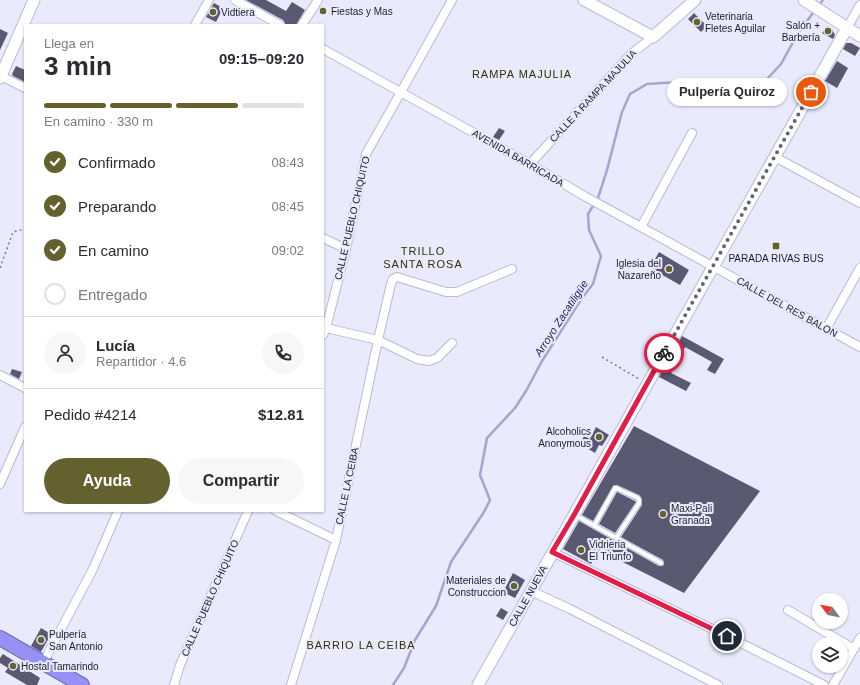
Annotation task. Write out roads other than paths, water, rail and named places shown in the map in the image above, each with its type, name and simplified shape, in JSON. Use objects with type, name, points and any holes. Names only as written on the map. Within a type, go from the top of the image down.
[{"type":"highway","points":[[0,638],[82,685]]},
{"type":"street","points":[[24,88],[0,77],[34,0]]},
{"type":"street","points":[[196,24],[209,0]]},
{"type":"street","points":[[234,0],[278,24]]},
{"type":"street","points":[[303,24],[318,0]]},
{"type":"street","name":"CALLE PUEBLO CHIQUITO","points":[[325,332],[346,249],[366,154],[452,0]]},
{"type":"street","points":[[584,0],[653,37]]},
{"type":"street","name":"CALLE A RAMPA MAJULIA","points":[[530,164],[631,54],[695,0]]},
{"type":"street","points":[[805,1],[860,36]]},
{"type":"street","name":"CALLE NUEVA","points":[[478,685],[860,5]]},
{"type":"street","name":"AVENIDA BARRICADA","points":[[324,50],[530,164],[586,197],[713,266]]},
{"type":"street","points":[[641,226],[692,133]]},
{"type":"street","points":[[775,157],[860,203]]},
{"type":"street","points":[[324,238],[346,249]]},
{"type":"street","name":"CALLE DEL RES BALON","points":[[713,266],[860,347]]},
{"type":"street","points":[[826,329],[860,268]]},
{"type":"street","name":"CALLE LA CEIBA","points":[[291,685],[336,540],[378,340],[393,279],[397,277],[446,292],[457,292],[512,269]]},
{"type":"street","points":[[325,332],[378,340],[417,359],[429,361],[437,358],[452,343]]},
{"type":"street","points":[[0,375],[24,387]]},
{"type":"street","points":[[0,484],[24,429]]},
{"type":"street","points":[[43,663],[93,569],[118,512]]},
{"type":"street","name":"CALLE PUEBLO CHIQUITO","points":[[174,685],[180,666],[248,512]]},
{"type":"street","points":[[278,512],[336,540]]},
{"type":"street","points":[[552,552],[727,636],[824,685]]},
{"type":"street","points":[[531,591],[570,609],[718,685]]},
{"type":"street","points":[[788,610],[854,649]]},
{"type":"street","points":[[833,685],[860,638]]},
{"type":"lane","points":[[594,526],[613,489],[616,488],[638,498],[638,502],[616,538]]},
{"type":"lane","points":[[574,515],[661,563]]},
{"type":"waterway","name":"Arroyo Zacatiligüe","points":[[818,6],[823,0]]},
{"type":"waterway","name":"Arroyo Zacatiligüe","points":[[393,685],[404,668],[415,640],[436,606],[451,562],[484,512],[490,500],[480,475],[487,438],[515,408],[542,361],[582,298],[593,284],[601,256],[589,230],[588,214],[598,198],[622,112],[630,94],[647,84],[695,81],[723,88],[755,90],[781,64],[797,35],[815,10]]},
{"type":"place","name":"Fiestas y Mas","points":[[323,11]]},
{"type":"place","name":"Vidtiera","points":[[213,12]]},
{"type":"place","name":"Veterinaria Fletes Aguilar","points":[[697,22]]},
{"type":"place","name":"Salón + Barbería","points":[[828,31]]},
{"type":"place","name":"Pulpería Quiroz","points":[[811,92]]},
{"type":"place","name":"PARADA RIVAS BUS","points":[[776,246]]},
{"type":"place","name":"Iglesia del Nazareño","points":[[669,269]]},
{"type":"place","name":"Alcoholics Anonymous","points":[[599,437]]},
{"type":"place","name":"Maxi-Pali Granada","points":[[663,514]]},
{"type":"place","name":"Vidrieria El Triunfo","points":[[581,550]]},
{"type":"place","name":"Materiales de Construccion","points":[[514,586]]},
{"type":"place","name":"Pulpería San Antonio","points":[[41,640]]},
{"type":"place","name":"Hostal Tamarindo","points":[[13,666]]},
{"type":"district","name":"RAMPA MAJULIA","points":[[522,74]]},
{"type":"district","name":"TRILLO SANTA ROSA","points":[[423,257]]},
{"type":"district","name":"BARRIO LA CEIBA","points":[[361,645]]}]
